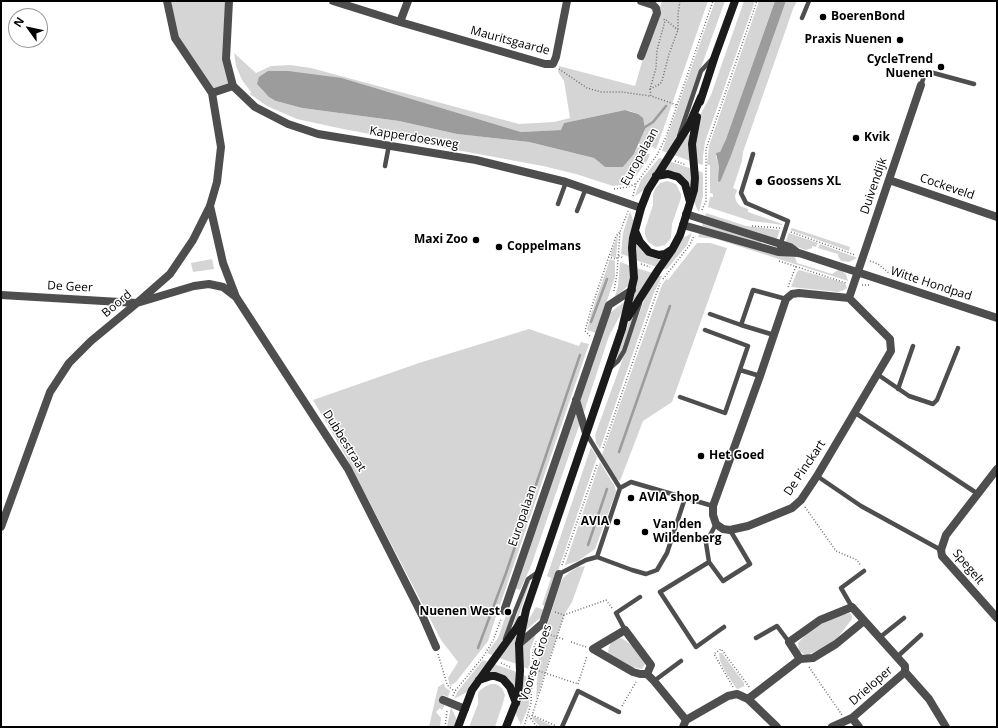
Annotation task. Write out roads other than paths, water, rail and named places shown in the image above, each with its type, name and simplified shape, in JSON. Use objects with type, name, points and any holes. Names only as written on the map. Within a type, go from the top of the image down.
[{"type":"main road","name":"Europalaan","points":[[656,176],[689,125],[701,97],[735,1]]},
{"type":"main road","name":"Europalaan","points":[[690,203],[694,190],[695,178],[692,144],[701,97]]},
{"type":"main road","points":[[516,727],[507,725],[518,697],[520,671],[518,644],[526,610],[622,329],[634,278],[632,248],[641,208],[648,190],[656,176],[668,174],[678,177],[685,184],[690,203],[680,235],[672,250],[631,311],[622,329]]},
{"type":"main road","points":[[635,231],[640,242],[649,252],[659,255],[665,254],[672,250]]},
{"type":"main road","points":[[458,727],[472,690],[518,626],[526,610]]},
{"type":"main road","points":[[479,680],[491,676],[500,677],[510,687],[516,703]]},
{"type":"street","points":[[167,1],[175,38],[212,93],[233,86],[226,59],[229,1]]},
{"type":"street","name":"Mauritsgaarde","points":[[333,1],[545,64],[553,64],[556,57],[567,1]]},
{"type":"street","points":[[400,22],[408,1]]},
{"type":"street","points":[[641,1],[653,5],[657,12],[641,56]]},
{"type":"street","name":"Duivendijk","points":[[857,273],[921,85]]},
{"type":"street","name":"Kapperdoesweg","points":[[233,86],[255,107],[288,124],[318,134],[476,160],[566,182],[641,208]]},
{"type":"street","name":"Boord","points":[[1,527],[50,392],[69,363],[91,341],[170,274],[193,240],[210,206],[217,182],[221,148],[212,93]]},
{"type":"street","name":"Cockeveld","points":[[889,180],[997,217]]},
{"type":"street","name":"Dubbestraat","points":[[210,206],[223,263],[236,298],[348,469],[420,610],[436,647]]},
{"type":"street","points":[[686,214],[779,248]]},
{"type":"street","points":[[683,224],[779,248],[857,273],[849,298],[799,293],[792,294],[786,299],[713,506],[713,515],[716,524],[723,529],[730,530]]},
{"type":"street","name":"Witte Hondpad","points":[[857,273],[997,318]]},
{"type":"street","points":[[137,303],[194,286],[209,284],[222,287],[236,298]]},
{"type":"street","name":"Europalaan","points":[[504,611],[609,305],[632,290]]},
{"type":"street","name":"De Geer","points":[[1,295],[137,303]]},
{"type":"street","name":"De Pinckart","points":[[730,530],[748,526],[792,508],[801,500],[817,476],[891,351],[890,339],[849,298]]},
{"type":"street","points":[[576,400],[586,433]]},
{"type":"street","name":"Spegelt","points":[[997,469],[946,535],[941,550],[942,556],[997,618]]},
{"type":"street","name":"Voorste Groes","points":[[518,644],[542,623],[559,574]]},
{"type":"street","points":[[800,659],[789,642],[820,620],[852,607]]},
{"type":"street","name":"Drieloper","points":[[852,607],[905,666],[905,672],[929,699],[946,727]]},
{"type":"street","points":[[751,697],[800,659],[813,658],[819,655],[836,644],[864,621]]},
{"type":"street","points":[[643,674],[651,665],[625,630],[592,649],[632,672],[643,674],[654,681],[684,723],[728,696],[737,694],[751,697],[777,727]]},
{"type":"street","name":"Drieloper","points":[[832,727],[848,719],[905,672]]},
{"type":"street","points":[[447,701],[465,709]]},
{"type":"street","points":[[848,719],[858,727]]},
{"type":"lane","points":[[802,18],[809,1]]},
{"type":"lane","name":"Europalaan","points":[[678,141],[701,71],[715,56]]},
{"type":"lane","points":[[921,85],[926,71],[974,84]]},
{"type":"lane","points":[[385,166],[389,145]]},
{"type":"lane","points":[[753,154],[741,193],[746,203],[788,220],[779,248]]},
{"type":"lane","points":[[558,204],[566,182]]},
{"type":"lane","points":[[577,211],[586,188]]},
{"type":"lane","points":[[741,325],[753,290],[786,299]]},
{"type":"lane","points":[[608,370],[618,361],[624,351],[643,293]]},
{"type":"lane","points":[[710,314],[774,335]]},
{"type":"lane","points":[[680,397],[725,414],[748,346],[705,330]]},
{"type":"lane","points":[[898,389],[913,346]]},
{"type":"lane","points":[[877,374],[908,396],[933,404],[938,400],[958,348]]},
{"type":"lane","points":[[740,370],[760,376]]},
{"type":"lane","points":[[854,412],[978,494]]},
{"type":"lane","points":[[586,433],[620,488]]},
{"type":"lane","points":[[817,476],[861,506],[941,550]]},
{"type":"lane","points":[[597,557],[620,488],[631,482],[713,506]]},
{"type":"lane","points":[[559,574],[586,560],[597,557],[646,574],[657,570],[667,553],[685,498]]},
{"type":"lane","points":[[716,524],[706,543],[709,562],[723,581],[750,564],[730,530]]},
{"type":"lane","points":[[709,562],[660,592],[696,647],[724,627]]},
{"type":"lane","points":[[503,648],[525,585],[528,579],[539,571]]},
{"type":"lane","points":[[852,607],[841,588],[864,571]]},
{"type":"lane","points":[[625,630],[616,612],[640,597]]},
{"type":"lane","points":[[879,638],[904,618]]},
{"type":"lane","points":[[756,638],[777,626],[789,642]]},
{"type":"lane","points":[[897,657],[921,635]]},
{"type":"lane","points":[[654,681],[681,661]]},
{"type":"lane","points":[[562,727],[578,692],[619,712]]},
{"type":"waterway","points":[[642,129],[653,122],[666,106]]},
{"type":"waterway","points":[[591,322],[607,279]]},
{"type":"waterway","points":[[619,452],[670,306]]},
{"type":"waterway","points":[[478,648],[506,573],[580,355]]},
{"type":"waterway","points":[[588,545],[607,489]]},
{"type":"place","name":"BoerenBond","points":[[823,17]]},
{"type":"place","name":"Praxis Nuenen","points":[[900,40]]},
{"type":"place","name":"CycleTrend Nuenen","points":[[941,67]]},
{"type":"place","name":"Kvik","points":[[856,138]]},
{"type":"place","name":"Goossens XL","points":[[759,182]]},
{"type":"place","name":"Maxi Zoo","points":[[476,240]]},
{"type":"place","name":"Coppelmans","points":[[499,247]]},
{"type":"place","name":"Het Goed","points":[[701,456]]},
{"type":"place","name":"AVIA shop","points":[[631,498]]},
{"type":"place","name":"AVIA","points":[[617,522]]},
{"type":"place","name":"Van den Wildenberg","points":[[645,532]]},
{"type":"place","name":"Nuenen West","points":[[508,612]]}]
